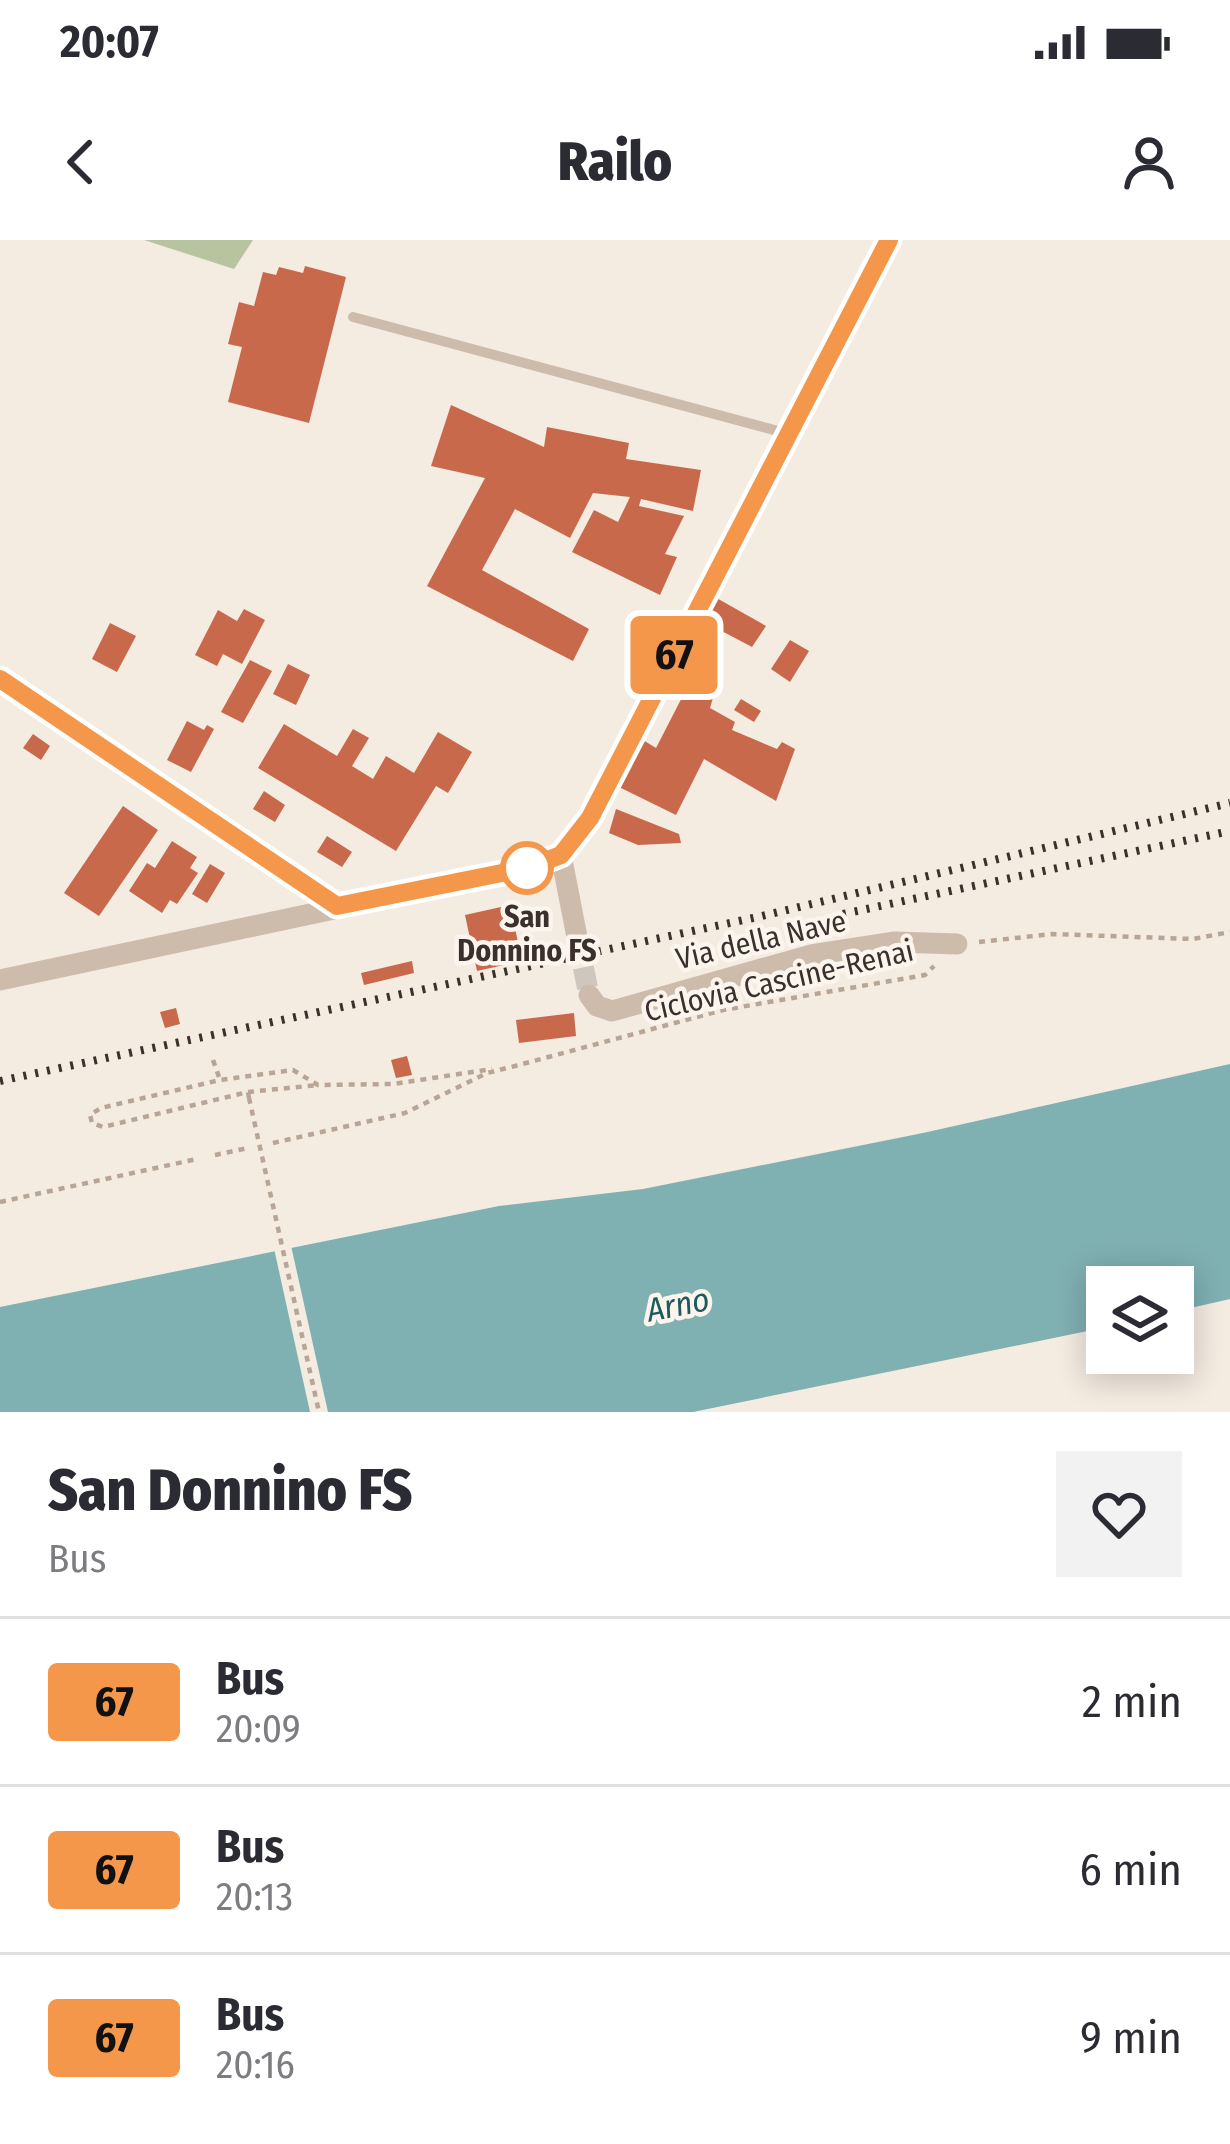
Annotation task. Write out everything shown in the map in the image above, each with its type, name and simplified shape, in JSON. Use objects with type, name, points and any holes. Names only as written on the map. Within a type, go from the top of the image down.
[{"type":"street","points":[[0,980],[527,868],[561,855],[590,818],[889,240]]},
{"type":"street","points":[[0,679],[337,906]]},
{"type":"street","points":[[561,855],[577,937]]},
{"type":"street","name":"Via della Nave","points":[[589,995],[597,1006],[613,1011],[811,955],[895,942],[957,944]]},
{"type":"lane","points":[[353,317],[789,434]]},
{"type":"path","name":"Ciclovia Cascine-Renai","points":[[272,1143],[405,1114],[487,1073],[723,1010],[925,975],[957,944],[1052,934],[1193,939],[1230,932]]},
{"type":"path","points":[[213,1060],[220,1080]]},
{"type":"path","points":[[318,1085],[293,1070],[220,1080],[101,1108],[89,1115],[92,1123],[103,1127],[249,1095],[318,1085],[393,1084],[515,1066]]},
{"type":"path","points":[[249,1095],[319,1412]]},
{"type":"path","points":[[214,1155],[248,1148]]},
{"type":"path","points":[[0,1202],[197,1159]]},
{"type":"green space","points":[[144,240],[253,240],[234,269]]},
{"type":"water","name":"Arno","points":[[1230,1064],[1230,1299],[1194,1307],[1194,1266],[1086,1266],[1086,1331],[693,1412],[0,1412],[0,1307],[499,1206],[643,1189]]},
{"type":"pier","points":[[290,1241],[328,1412],[310,1412],[273,1244]]},
{"type":"building","points":[[305,266],[346,277],[309,423],[228,402],[242,347],[228,344],[239,302],[254,306],[263,272],[276,275],[279,267],[303,273]]},
{"type":"building","points":[[451,405],[544,447],[547,427],[629,443],[626,459],[701,470],[693,511],[641,499],[639,506],[684,516],[665,554],[677,557],[660,595],[572,552],[594,510],[618,522],[630,497],[593,493],[570,538],[515,509],[482,570],[589,629],[573,661],[427,586],[485,478],[431,466]]},
{"type":"building","points":[[713,596],[766,626],[752,647],[718,629],[710,649],[692,637]]},
{"type":"building","points":[[244,609],[265,620],[242,664],[223,654],[217,666],[195,655],[218,610],[237,621]]},
{"type":"building","points":[[110,623],[136,636],[117,672],[92,659]]},
{"type":"building","points":[[790,640],[809,651],[790,682],[771,669]]},
{"type":"building","points":[[250,660],[272,671],[243,723],[221,712]]},
{"type":"building","points":[[288,664],[310,675],[296,705],[273,694]]},
{"type":"building","points":[[692,678],[715,691],[710,708],[735,722],[732,730],[777,749],[782,742],[795,749],[776,801],[704,759],[676,815],[617,786],[643,740],[656,748]]},
{"type":"building","points":[[741,699],[761,711],[754,722],[734,710]]},
{"type":"building","points":[[187,721],[204,730],[207,725],[214,729],[191,772],[167,760]]},
{"type":"building","points":[[284,724],[337,756],[353,729],[369,738],[352,766],[373,779],[386,756],[414,773],[438,732],[472,752],[448,793],[436,786],[396,851],[258,768]]},
{"type":"building","points":[[33,734],[50,746],[41,760],[23,748]]},
{"type":"building","points":[[264,791],[285,805],[275,822],[253,809]]},
{"type":"building","points":[[123,806],[158,830],[99,916],[64,893]]},
{"type":"building","points":[[616,809],[679,834],[681,843],[638,845],[609,833]]},
{"type":"building","points":[[327,836],[352,852],[342,867],[317,852]]},
{"type":"building","points":[[172,841],[197,857],[190,868],[198,873],[177,904],[170,900],[162,913],[129,891],[147,863],[155,868]]},
{"type":"building","points":[[210,864],[225,873],[207,903],[192,894]]},
{"type":"building","points":[[510,905],[522,961],[477,971],[465,915]]},
{"type":"building","points":[[412,961],[414,973],[364,985],[361,973]]},
{"type":"building","points":[[176,1008],[180,1024],[165,1028],[160,1012]]},
{"type":"building","points":[[574,1013],[576,1036],[519,1043],[516,1020]]},
{"type":"building","points":[[407,1056],[412,1075],[396,1078],[391,1060]]},
{"type":"tunnel","points":[[577,937],[589,995]]},
{"type":"railway","points":[[0,1081],[762,916],[1230,803]]},
{"type":"railway","points":[[843,914],[1230,831]]},
{"type":"bus line","name":"67","points":[[0,679],[337,906],[527,868],[561,855],[590,818],[889,240]]},
{"type":"place","name":"San Donnino FS","points":[[527,868]]}]
